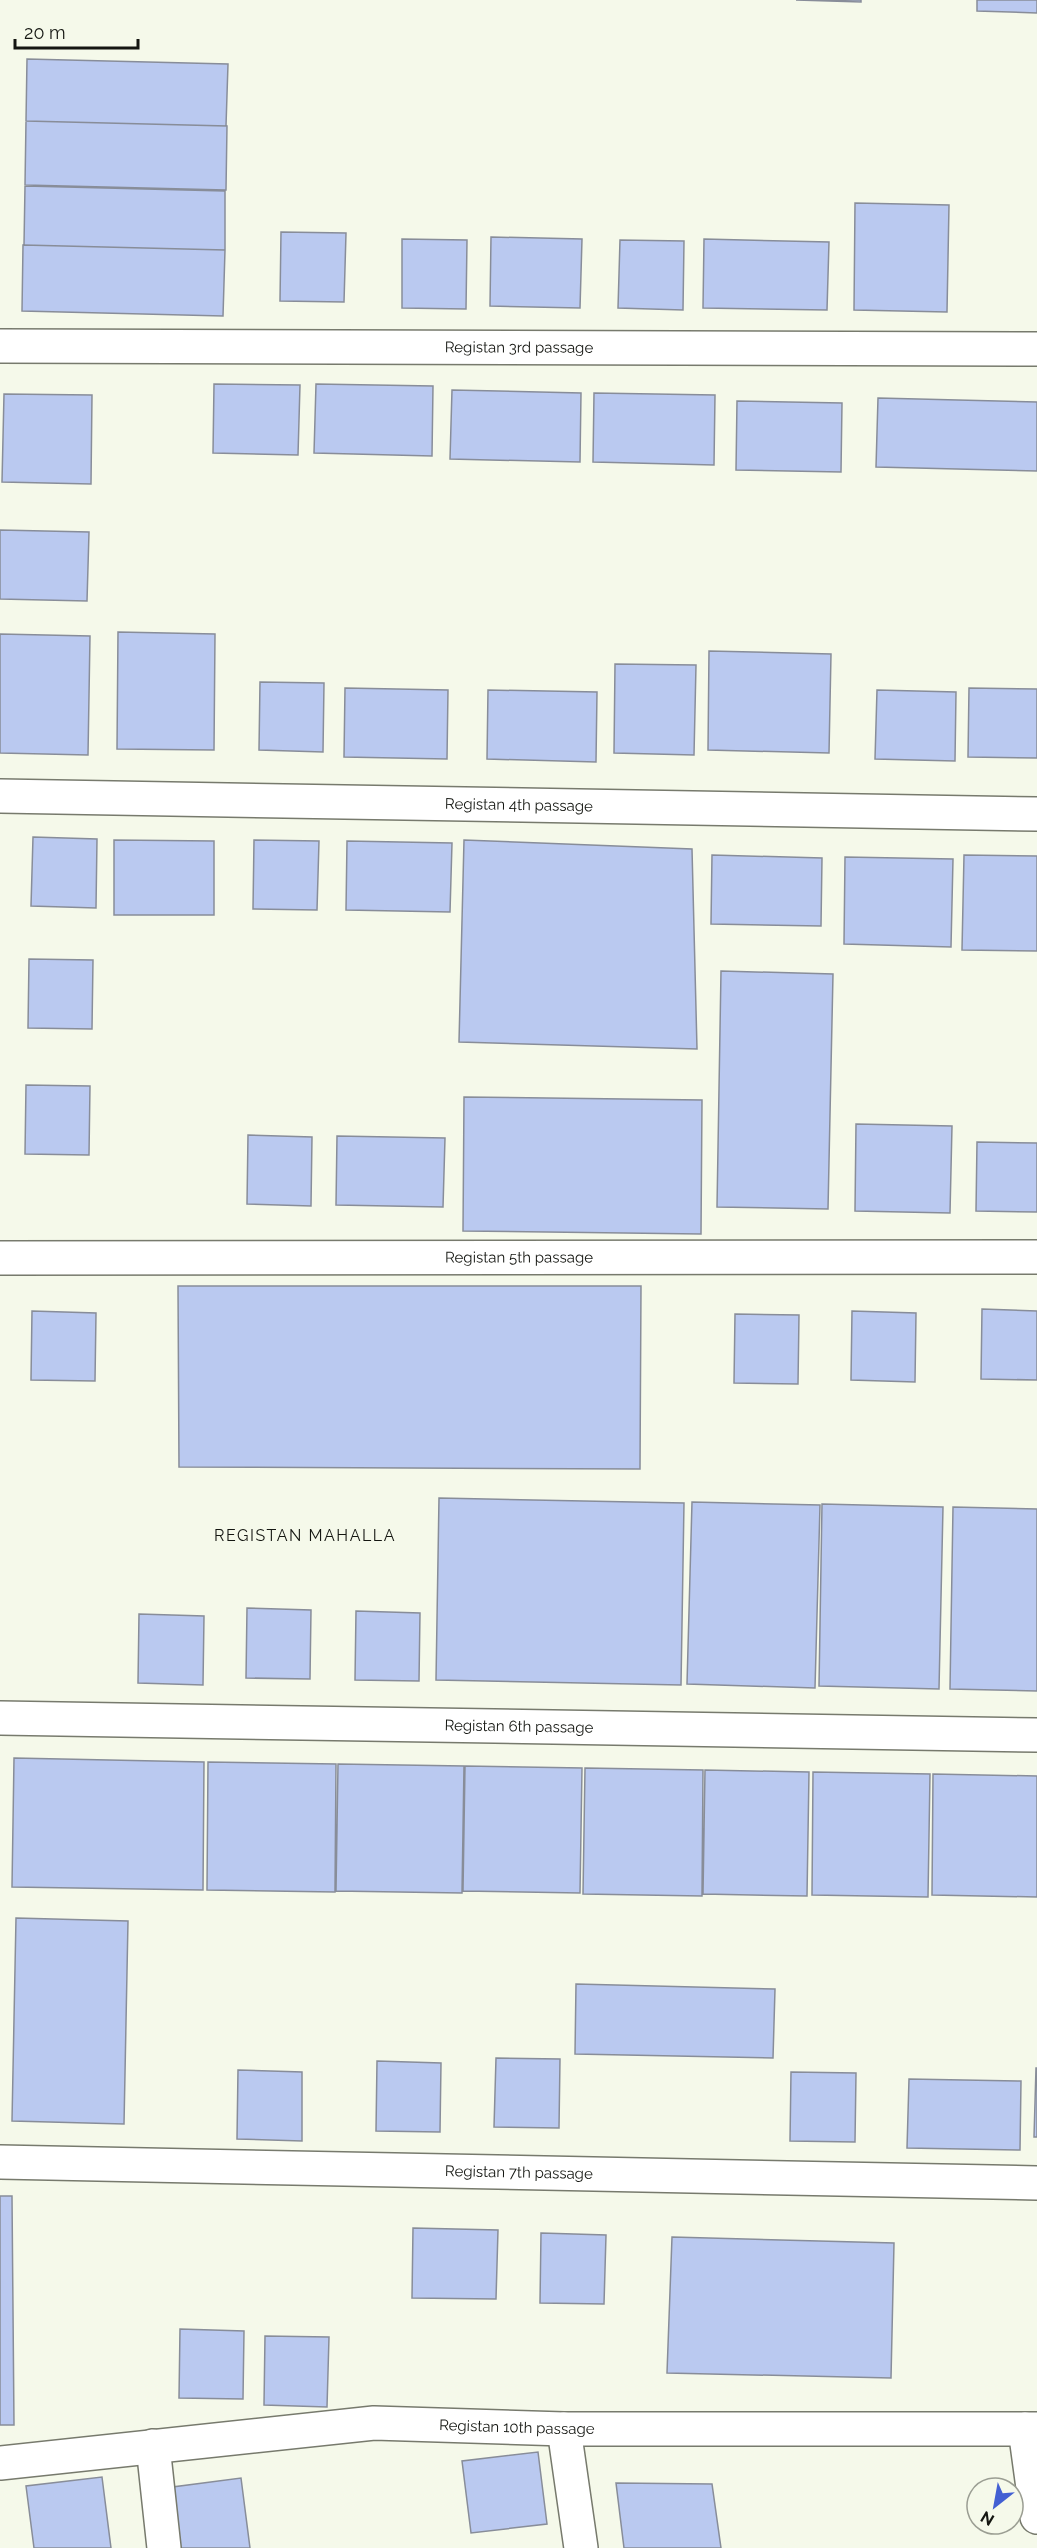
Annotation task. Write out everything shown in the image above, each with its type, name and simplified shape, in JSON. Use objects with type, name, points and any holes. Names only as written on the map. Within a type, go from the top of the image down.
[{"type":"street","name":"Registan 3rd passage","points":[[0,346],[1037,349]]},
{"type":"street","name":"Registan 4th passage","points":[[0,796],[1037,814]]},
{"type":"street","name":"Registan 5th passage","points":[[0,1258],[1037,1257]]},
{"type":"street","name":"Registan 6th passage","points":[[0,1718],[1037,1735]]},
{"type":"street","name":"Registan 7th passage","points":[[0,2162],[1037,2183]]},
{"type":"street","name":"Registan 10th passage","points":[[0,2463],[374,2423],[564,2429],[1031,2429]]},
{"type":"street","points":[[564,2429],[581,2548]]},
{"type":"street","points":[[1031,2429],[1037,2517]]},
{"type":"street","points":[[153,2446],[164,2548]]},
{"type":"building","points":[[796,0],[861,0],[861,2]]},
{"type":"building","points":[[977,0],[1037,0],[1037,13],[977,11]]},
{"type":"building","points":[[27,59],[228,64],[226,126],[26,121]]},
{"type":"building","points":[[26,121],[227,126],[226,190],[25,185]]},
{"type":"building","points":[[25,186],[225,191],[225,250],[24,245]]},
{"type":"building","points":[[855,203],[949,205],[947,312],[854,310]]},
{"type":"building","points":[[281,232],[346,233],[344,302],[280,301]]},
{"type":"building","points":[[491,237],[582,239],[580,308],[490,306]]},
{"type":"building","points":[[402,239],[467,240],[466,309],[402,308]]},
{"type":"building","points":[[704,239],[829,242],[827,310],[703,308]]},
{"type":"building","points":[[620,240],[684,241],[683,310],[618,308]]},
{"type":"building","points":[[23,245],[225,250],[223,316],[22,311]]},
{"type":"building","points":[[214,384],[300,385],[298,455],[213,453]]},
{"type":"building","points":[[316,384],[433,386],[432,456],[314,453]]},
{"type":"building","points":[[452,390],[581,393],[580,462],[450,459]]},
{"type":"building","points":[[594,393],[715,395],[714,465],[593,462]]},
{"type":"building","points":[[4,394],[92,395],[91,484],[2,482]]},
{"type":"building","points":[[878,398],[1037,402],[1037,471],[876,467]]},
{"type":"building","points":[[737,401],[842,403],[841,472],[736,470]]},
{"type":"building","points":[[0,530],[89,532],[87,601],[0,599]]},
{"type":"building","points":[[118,632],[215,634],[214,750],[117,749]]},
{"type":"building","points":[[0,634],[90,636],[88,755],[0,753]]},
{"type":"building","points":[[709,651],[831,654],[829,753],[708,750]]},
{"type":"building","points":[[615,664],[696,665],[694,755],[614,753]]},
{"type":"building","points":[[260,682],[324,683],[323,752],[259,750]]},
{"type":"building","points":[[345,688],[448,690],[447,759],[344,757]]},
{"type":"building","points":[[969,688],[1037,689],[1037,758],[968,757]]},
{"type":"building","points":[[488,690],[597,692],[596,762],[487,759]]},
{"type":"building","points":[[877,690],[956,692],[955,761],[875,759]]},
{"type":"building","points":[[33,837],[97,839],[96,908],[31,906]]},
{"type":"building","points":[[114,840],[214,841],[214,915],[114,915]]},
{"type":"building","points":[[254,840],[319,841],[317,910],[253,909]]},
{"type":"building","points":[[464,840],[692,849],[697,1049],[459,1042]]},
{"type":"building","points":[[347,841],[452,843],[450,912],[346,910]]},
{"type":"building","points":[[712,855],[822,858],[821,926],[711,924]]},
{"type":"building","points":[[964,855],[1037,856],[1037,951],[962,950]]},
{"type":"building","points":[[845,857],[953,859],[951,947],[844,944]]},
{"type":"building","points":[[29,959],[93,960],[92,1029],[28,1028]]},
{"type":"building","points":[[721,971],[833,974],[828,1209],[717,1207]]},
{"type":"building","points":[[26,1085],[90,1086],[89,1155],[25,1154]]},
{"type":"building","points":[[464,1097],[702,1100],[701,1234],[463,1231]]},
{"type":"building","points":[[856,1124],[952,1126],[950,1213],[855,1211]]},
{"type":"building","points":[[248,1135],[312,1137],[311,1206],[247,1204]]},
{"type":"building","points":[[337,1136],[445,1138],[443,1207],[336,1205]]},
{"type":"building","points":[[977,1142],[1037,1143],[1037,1212],[976,1211]]},
{"type":"building","points":[[178,1286],[641,1286],[640,1469],[179,1467]]},
{"type":"building","points":[[982,1309],[1037,1311],[1037,1380],[981,1379]]},
{"type":"building","points":[[32,1311],[96,1313],[95,1381],[31,1380]]},
{"type":"building","points":[[852,1311],[916,1313],[915,1382],[851,1380]]},
{"type":"building","points":[[735,1314],[799,1315],[798,1384],[734,1383]]},
{"type":"building","points":[[439,1498],[684,1503],[681,1685],[436,1680]]},
{"type":"building","points":[[692,1502],[820,1505],[815,1688],[687,1684]]},
{"type":"building","points":[[822,1504],[943,1507],[939,1689],[819,1686]]},
{"type":"building","points":[[953,1507],[1037,1509],[1037,1691],[950,1689]]},
{"type":"building","points":[[247,1608],[311,1610],[310,1679],[246,1678]]},
{"type":"building","points":[[356,1611],[420,1613],[419,1681],[355,1680]]},
{"type":"building","points":[[139,1614],[204,1616],[203,1685],[138,1683]]},
{"type":"building","points":[[14,1758],[204,1762],[203,1890],[12,1887]]},
{"type":"building","points":[[208,1762],[336,1764],[335,1892],[207,1890]]},
{"type":"building","points":[[338,1764],[464,1766],[462,1893],[336,1891]]},
{"type":"building","points":[[465,1766],[582,1768],[580,1893],[463,1891]]},
{"type":"building","points":[[585,1768],[703,1770],[702,1896],[583,1894]]},
{"type":"building","points":[[705,1770],[809,1772],[807,1896],[703,1894]]},
{"type":"building","points":[[813,1772],[930,1774],[928,1897],[812,1895]]},
{"type":"building","points":[[933,1774],[1037,1776],[1037,1897],[932,1895]]},
{"type":"building","points":[[16,1918],[128,1921],[124,2124],[12,2121]]},
{"type":"building","points":[[576,1984],[775,1989],[773,2058],[575,2054]]},
{"type":"building","points":[[496,2058],[560,2059],[559,2128],[494,2127]]},
{"type":"building","points":[[377,2061],[441,2063],[440,2132],[376,2131]]},
{"type":"building","points":[[1036,2068],[1037,2137],[1034,2137]]},
{"type":"building","points":[[238,2070],[302,2072],[302,2141],[237,2139]]},
{"type":"building","points":[[791,2072],[856,2073],[855,2142],[790,2141]]},
{"type":"building","points":[[909,2079],[1021,2081],[1020,2150],[907,2148]]},
{"type":"building","points":[[0,2196],[12,2196],[14,2425],[0,2425]]},
{"type":"building","points":[[413,2228],[498,2230],[496,2299],[412,2298]]},
{"type":"building","points":[[541,2233],[606,2235],[604,2304],[540,2303]]},
{"type":"building","points":[[672,2237],[894,2243],[891,2378],[667,2373]]},
{"type":"building","points":[[180,2329],[244,2331],[243,2399],[179,2398]]},
{"type":"building","points":[[265,2336],[329,2337],[327,2407],[264,2405]]},
{"type":"building","points":[[538,2452],[547,2524],[471,2533],[462,2461]]},
{"type":"building","points":[[102,2477],[111,2548],[34,2548],[26,2486]]},
{"type":"building","points":[[241,2478],[250,2548],[173,2548],[165,2488]]},
{"type":"building","points":[[616,2483],[712,2484],[721,2548],[624,2548]]},
{"type":"district","name":"REGISTAN MAHALLA","points":[[305,1535]]}]
